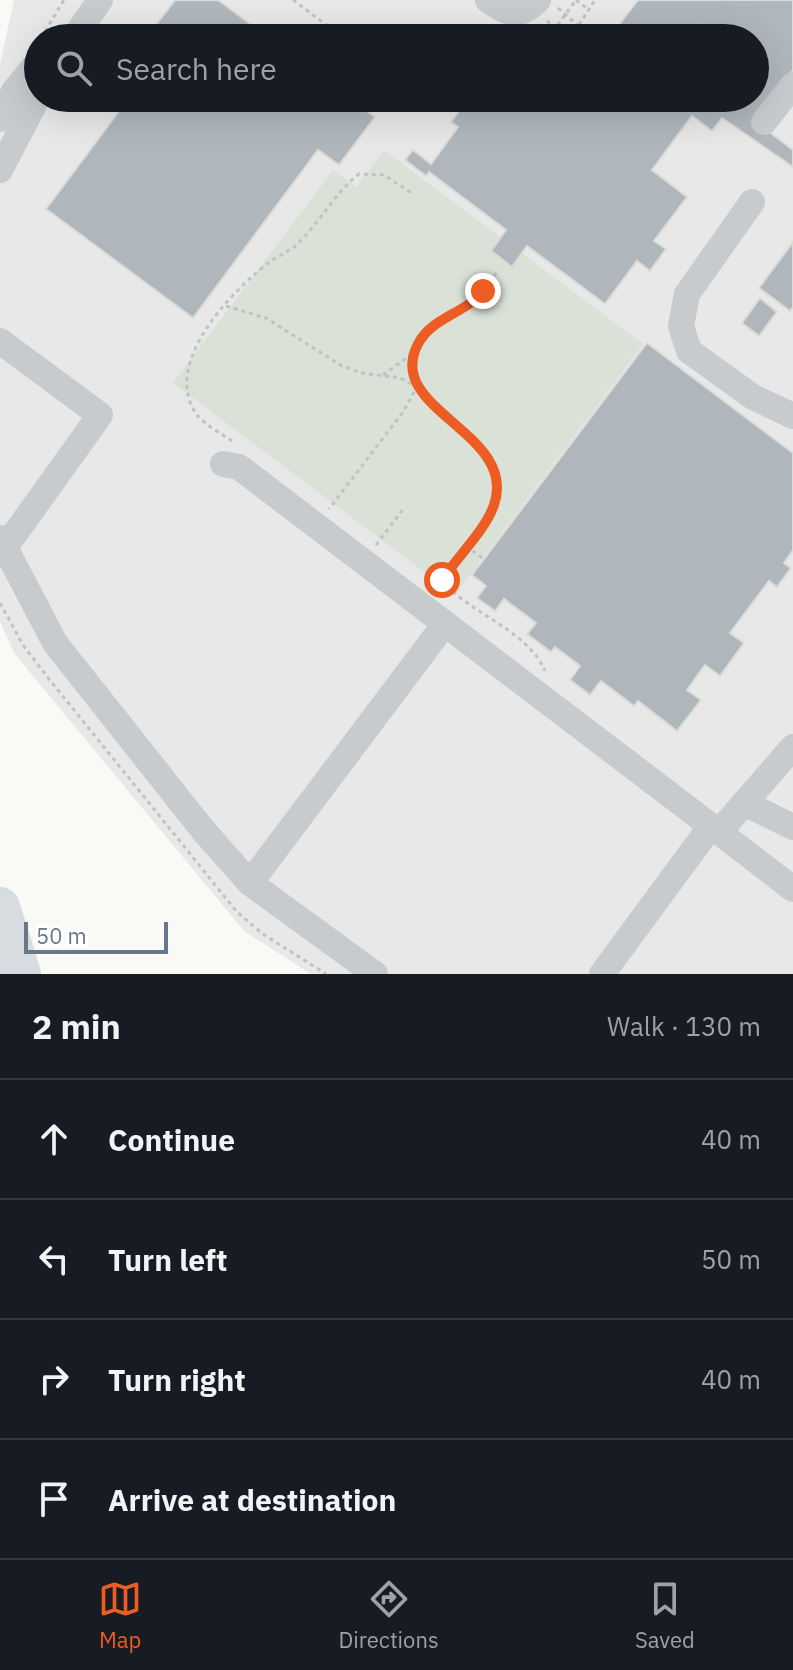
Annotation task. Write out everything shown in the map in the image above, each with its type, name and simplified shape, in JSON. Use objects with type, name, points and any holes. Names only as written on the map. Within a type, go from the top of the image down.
[{"type":"highway","points":[[0,907],[21,974]]},
{"type":"lane","points":[[488,0],[512,13],[548,10]]},
{"type":"lane","points":[[76,24],[94,8]]},
{"type":"lane","points":[[0,119],[24,79]]},
{"type":"lane","points":[[764,122],[793,85]]},
{"type":"lane","points":[[0,170],[30,112]]},
{"type":"lane","points":[[752,202],[687,294],[681,326],[689,351],[753,397],[793,416]]},
{"type":"lane","points":[[0,341],[100,415],[2,543],[55,643],[250,883],[375,974]]},
{"type":"lane","points":[[230,455],[239,467],[793,889]]},
{"type":"lane","points":[[250,883],[444,625]]},
{"type":"lane","points":[[602,974],[715,829],[744,803],[793,747]]},
{"type":"lane","points":[[744,803],[793,827]]},
{"type":"path","points":[[49,24],[64,0]]},
{"type":"path","points":[[293,0],[325,24]]},
{"type":"path","points":[[558,24],[576,0],[589,10]]},
{"type":"path","points":[[580,24],[595,0]]},
{"type":"path","points":[[548,10],[566,14],[578,24]]},
{"type":"path","points":[[230,455],[198,416],[184,382],[188,363],[199,342],[226,306],[268,263],[292,248],[359,174],[384,175],[413,194]]},
{"type":"path","points":[[383,375],[395,368],[417,346],[432,325],[474,303],[499,269]]},
{"type":"path","points":[[226,306],[266,318],[342,366],[417,387],[486,453],[497,483],[493,508],[437,587],[429,589]]},
{"type":"path","points":[[327,512],[403,412],[417,387],[413,358],[417,346]]},
{"type":"path","points":[[374,548],[404,508]]},
{"type":"path","points":[[466,546],[484,559]]},
{"type":"shaded area","points":[[14,0],[793,0],[793,974],[311,974],[244,931],[14,653],[0,621],[0,64]]},
{"type":"shaded area","points":[[384,150],[643,344],[455,595],[173,383],[333,170],[356,187]]},
{"type":"building","points":[[175,0],[218,0],[250,24],[157,24]]},
{"type":"building","points":[[638,0],[793,0],[793,70],[769,102],[769,24],[620,24]]},
{"type":"building","points":[[119,112],[368,112],[375,117],[339,165],[318,150],[193,318],[46,209]]},
{"type":"building","points":[[458,112],[762,112],[755,121],[793,150],[793,167],[722,118],[712,131],[692,116],[652,170],[687,197],[654,241],[666,249],[650,271],[637,261],[605,304],[527,246],[512,267],[491,251],[506,230],[429,172],[426,176],[405,160],[413,150],[431,164],[458,127],[451,122]]},
{"type":"building","points":[[793,242],[793,307],[790,311],[759,288]]},
{"type":"building","points":[[760,298],[777,312],[759,336],[742,323]]},
{"type":"building","points":[[647,343],[793,453],[793,550],[784,563],[791,568],[777,587],[769,581],[730,633],[744,643],[720,676],[705,665],[687,690],[701,700],[677,731],[638,701],[634,706],[601,681],[590,695],[570,680],[580,666],[555,647],[551,652],[527,634],[536,623],[504,599],[495,611],[477,598],[486,586],[472,575]]},
{"type":"route","points":[[442,580],[493,508],[497,483],[486,453],[417,387],[413,358],[417,346],[432,325],[474,303],[483,291]]}]
